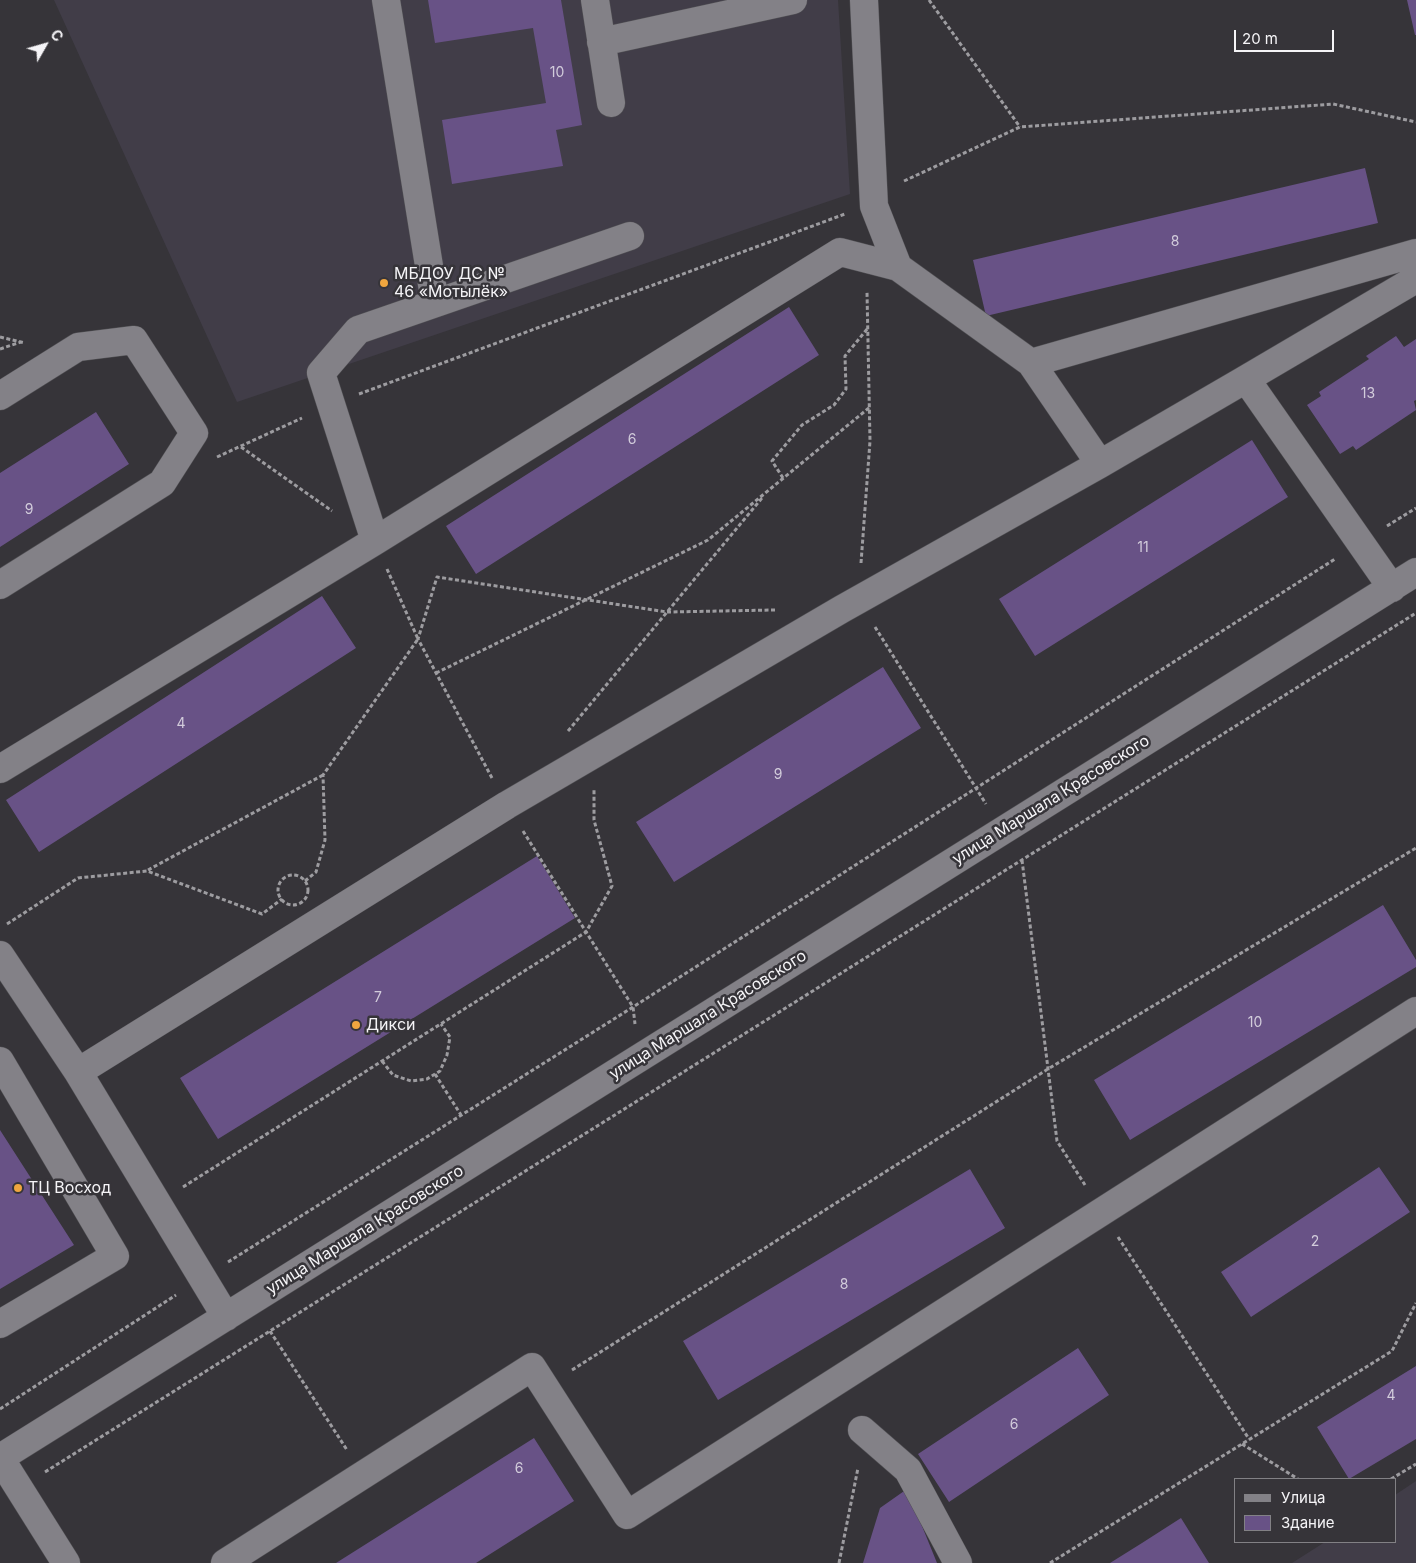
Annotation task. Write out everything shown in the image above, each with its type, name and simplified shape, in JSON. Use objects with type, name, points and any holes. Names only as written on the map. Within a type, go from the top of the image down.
[{"type":"street","points":[[386,0],[435,303]]},
{"type":"street","points":[[595,0],[611,103]]},
{"type":"street","points":[[601,42],[710,9],[793,0]]},
{"type":"street","points":[[864,0],[874,206],[898,268]]},
{"type":"street","points":[[375,541],[321,373],[358,330],[630,236]]},
{"type":"street","points":[[0,769],[375,541],[840,252],[898,268],[1031,363],[1100,464]]},
{"type":"street","points":[[1031,363],[1416,253]]},
{"type":"street","points":[[78,1072],[507,806],[859,600],[1100,464],[1416,279]]},
{"type":"street","points":[[0,396],[78,347],[134,340],[194,433],[162,482],[0,584]]},
{"type":"street","points":[[1246,379],[1392,588]]},
{"type":"street","name":"улица Маршала Красовского","points":[[0,1458],[1416,572]]},
{"type":"street","points":[[0,955],[78,1072],[226,1317]]},
{"type":"street","points":[[226,1563],[532,1367],[627,1515],[1416,1011]]},
{"type":"street","points":[[0,1061],[115,1256],[0,1324]]},
{"type":"street","points":[[862,1430],[908,1470],[958,1563]]},
{"type":"street","points":[[0,1458],[66,1563]]},
{"type":"path","points":[[929,0],[1020,127]]},
{"type":"path","points":[[874,195],[1020,127],[1333,104],[1416,122]]},
{"type":"path","points":[[214,458],[331,404],[846,214]]},
{"type":"path","points":[[866,259],[870,407],[859,600],[988,807]]},
{"type":"path","points":[[784,478],[772,461],[802,425],[834,405],[846,389],[845,356],[869,328]]},
{"type":"path","points":[[0,349],[21,342]]},
{"type":"path","points":[[436,673],[708,540],[870,407]]},
{"type":"path","points":[[240,446],[335,513]]},
{"type":"path","points":[[562,738],[769,490]]},
{"type":"path","points":[[0,1409],[202,1278],[633,1008],[1416,508]]},
{"type":"path","points":[[375,541],[418,639],[507,806],[633,1008],[634,1018]]},
{"type":"path","points":[[0,928],[78,878],[147,871],[323,775],[418,639],[437,577],[667,612],[783,610]]},
{"type":"path","points":[[19,1489],[1416,613]]},
{"type":"path","points":[[157,1203],[586,932],[612,886],[594,820],[595,754]]},
{"type":"path","points":[[305,881],[316,872],[326,840],[323,775]]},
{"type":"path","points":[[545,1387],[1048,1069],[1416,848]]},
{"type":"path","points":[[1022,860],[1057,1141],[1250,1439]]},
{"type":"path","points":[[147,871],[262,914],[282,899]]},
{"type":"path","points":[[294,875],[305,881],[308,891],[300,903],[290,904],[282,899],[279,890],[284,878],[294,875]]},
{"type":"path","points":[[382,1061],[393,1075],[410,1081],[427,1080],[440,1071],[447,1056],[450,1038],[441,1024]]},
{"type":"path","points":[[435,1074],[462,1115]]},
{"type":"path","points":[[249,1302],[270,1331],[363,1475]]},
{"type":"path","points":[[1050,1563],[1392,1351],[1416,1303]]},
{"type":"path","points":[[838,1563],[865,1435],[862,1430]]},
{"type":"path","points":[[1242,1444],[1296,1478]]},
{"type":"path","points":[[1393,1478],[1416,1464]]},
{"type":"shaded area","name":"МБДОУ ДC № 46 «Мотылёк»","points":[[54,0],[838,0],[850,194],[237,402]]},
{"type":"shaded area","points":[[1416,1481],[1416,1563],[1292,1563],[1323,1543],[1396,1543],[1396,1494]]},
{"type":"building","points":[[428,0],[561,0],[582,125],[556,130],[563,166],[452,184],[442,120],[546,103],[533,28],[435,43]]},
{"type":"building","points":[[1407,0],[1416,0],[1416,35],[1415,35]]},
{"type":"building","points":[[1365,168],[1378,223],[986,316],[973,260]]},
{"type":"building","points":[[789,307],[819,355],[476,574],[446,526]]},
{"type":"building","points":[[1396,336],[1404,347],[1416,339],[1416,400],[1414,401],[1416,410],[1356,450],[1353,446],[1340,454],[1307,405],[1321,396],[1319,392],[1369,359],[1366,356]]},
{"type":"building","points":[[96,412],[129,464],[0,547],[0,473]]},
{"type":"building","points":[[1252,440],[1288,497],[1035,656],[999,599]]},
{"type":"building","points":[[322,596],[356,648],[39,852],[6,800]]},
{"type":"building","points":[[883,667],[921,728],[674,882],[636,822]]},
{"type":"building","points":[[537,856],[575,918],[218,1139],[180,1078]]},
{"type":"building","points":[[1383,905],[1416,960],[1416,967],[1130,1140],[1094,1080]]},
{"type":"building","name":"ТЦ Восход","points":[[0,1130],[74,1245],[0,1289]]},
{"type":"building","points":[[1379,1167],[1410,1212],[1251,1317],[1221,1272]]},
{"type":"building","points":[[970,1169],[1005,1228],[718,1400],[683,1341]]},
{"type":"building","points":[[1078,1348],[1109,1395],[949,1502],[918,1454]]},
{"type":"building","points":[[1416,1366],[1416,1439],[1348,1478],[1317,1427]]},
{"type":"building","points":[[534,1438],[574,1501],[476,1563],[336,1563]]},
{"type":"building","points":[[907,1489],[937,1563],[863,1563],[880,1508]]},
{"type":"building","points":[[1181,1518],[1209,1563],[1110,1563],[1142,1543]]},
{"type":"place","name":"МБДОУ ДC № 46 «Мотылёк»","points":[[384,283]]},
{"type":"place","name":"Дикси","points":[[356,1025]]},
{"type":"place","name":"ТЦ Восход","points":[[18,1188]]}]
